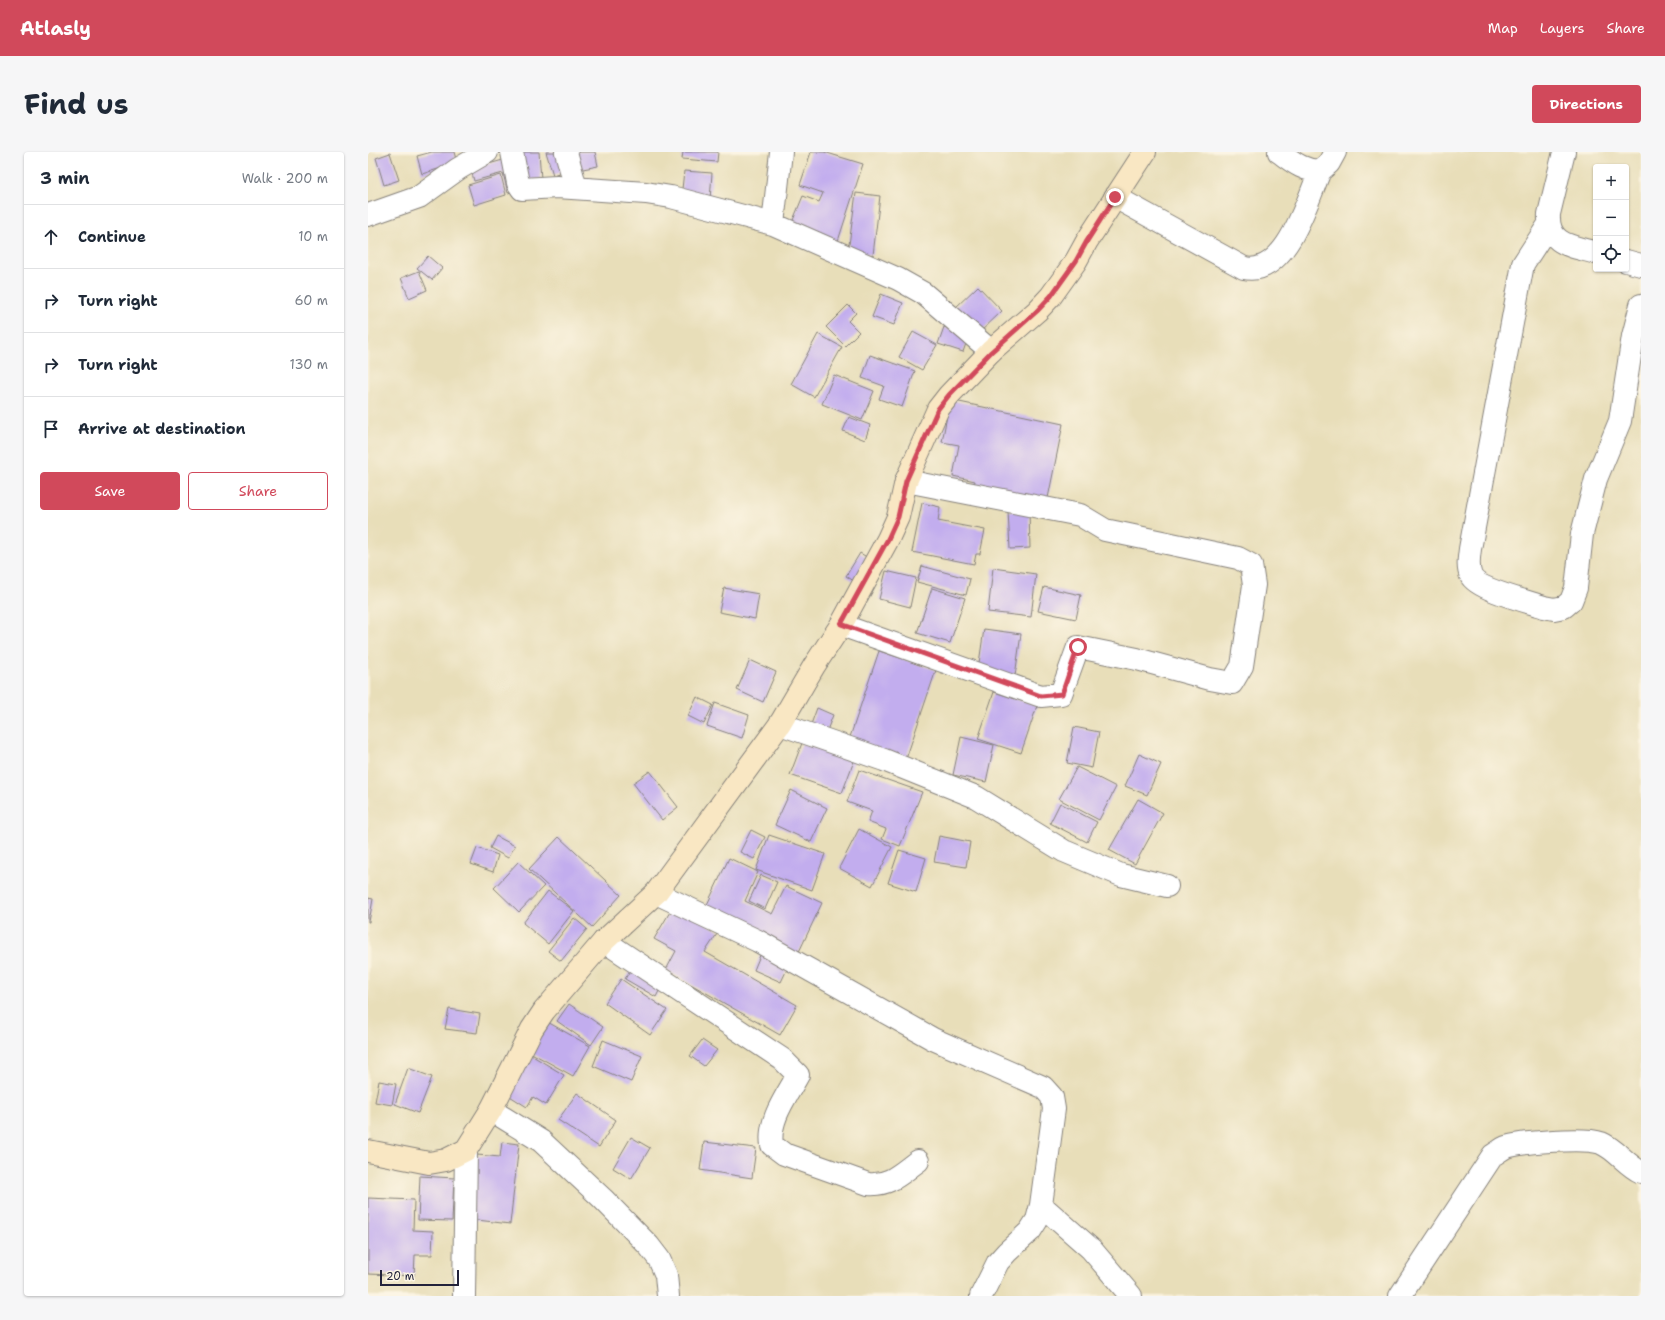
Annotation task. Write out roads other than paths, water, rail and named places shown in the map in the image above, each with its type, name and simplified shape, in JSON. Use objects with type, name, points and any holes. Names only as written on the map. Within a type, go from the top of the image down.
[{"type":"street","points":[[368,215],[418,197],[458,169],[487,152]]},
{"type":"street","points":[[512,152],[518,183],[522,189],[557,187],[646,193],[773,224],[898,279],[923,293],[991,352]]},
{"type":"street","points":[[566,152],[576,188]]},
{"type":"street","points":[[773,224],[781,152]]},
{"type":"street","points":[[464,1296],[466,1150],[491,1110],[532,1029],[544,1011],[604,941],[656,893],[780,724],[841,624],[888,539],[898,517],[906,481],[938,409],[949,395],[991,352],[1037,311],[1051,296],[1076,261],[1143,152]]},
{"type":"street","points":[[1279,152],[1303,168],[1311,171],[1320,171]]},
{"type":"street","points":[[1115,197],[1244,268],[1252,270],[1264,266],[1282,252],[1291,240],[1320,171],[1329,163],[1335,152]]},
{"type":"street","points":[[1564,152],[1549,214],[1549,224],[1554,237],[1564,244],[1593,252]]},
{"type":"street","points":[[1549,224],[1524,264],[1519,287],[1470,549],[1468,566],[1471,577],[1481,586],[1544,607],[1564,607],[1571,601],[1576,588],[1582,534],[1596,479],[1620,421],[1633,336],[1641,305]]},
{"type":"street","points":[[1629,262],[1641,265]]},
{"type":"street","points":[[841,624],[1041,696],[1062,694],[1078,647],[1137,659],[1210,679],[1232,683],[1242,666],[1254,585],[1251,565],[1238,558],[1106,530],[1080,515],[906,481]]},
{"type":"street","points":[[780,724],[884,760],[976,797],[1064,851],[1121,875],[1168,886]]},
{"type":"street","points":[[656,893],[758,941],[933,1039],[1043,1087],[1052,1097],[1054,1109],[1041,1205],[1037,1220],[1030,1231],[998,1262],[981,1296]]},
{"type":"street","points":[[604,941],[782,1059],[798,1075],[774,1121],[770,1134],[772,1146],[784,1154],[868,1184],[879,1185],[890,1181],[918,1160]]},
{"type":"street","points":[[491,1110],[541,1141],[603,1199],[649,1246],[659,1259],[666,1275],[668,1296]]},
{"type":"street","points":[[1400,1296],[1493,1156],[1504,1148],[1517,1144],[1567,1141],[1589,1141],[1601,1143],[1641,1172]]},
{"type":"street","points":[[368,1151],[429,1163],[446,1160],[466,1150]]},
{"type":"street","points":[[1041,1205],[1091,1249],[1131,1296]]}]
